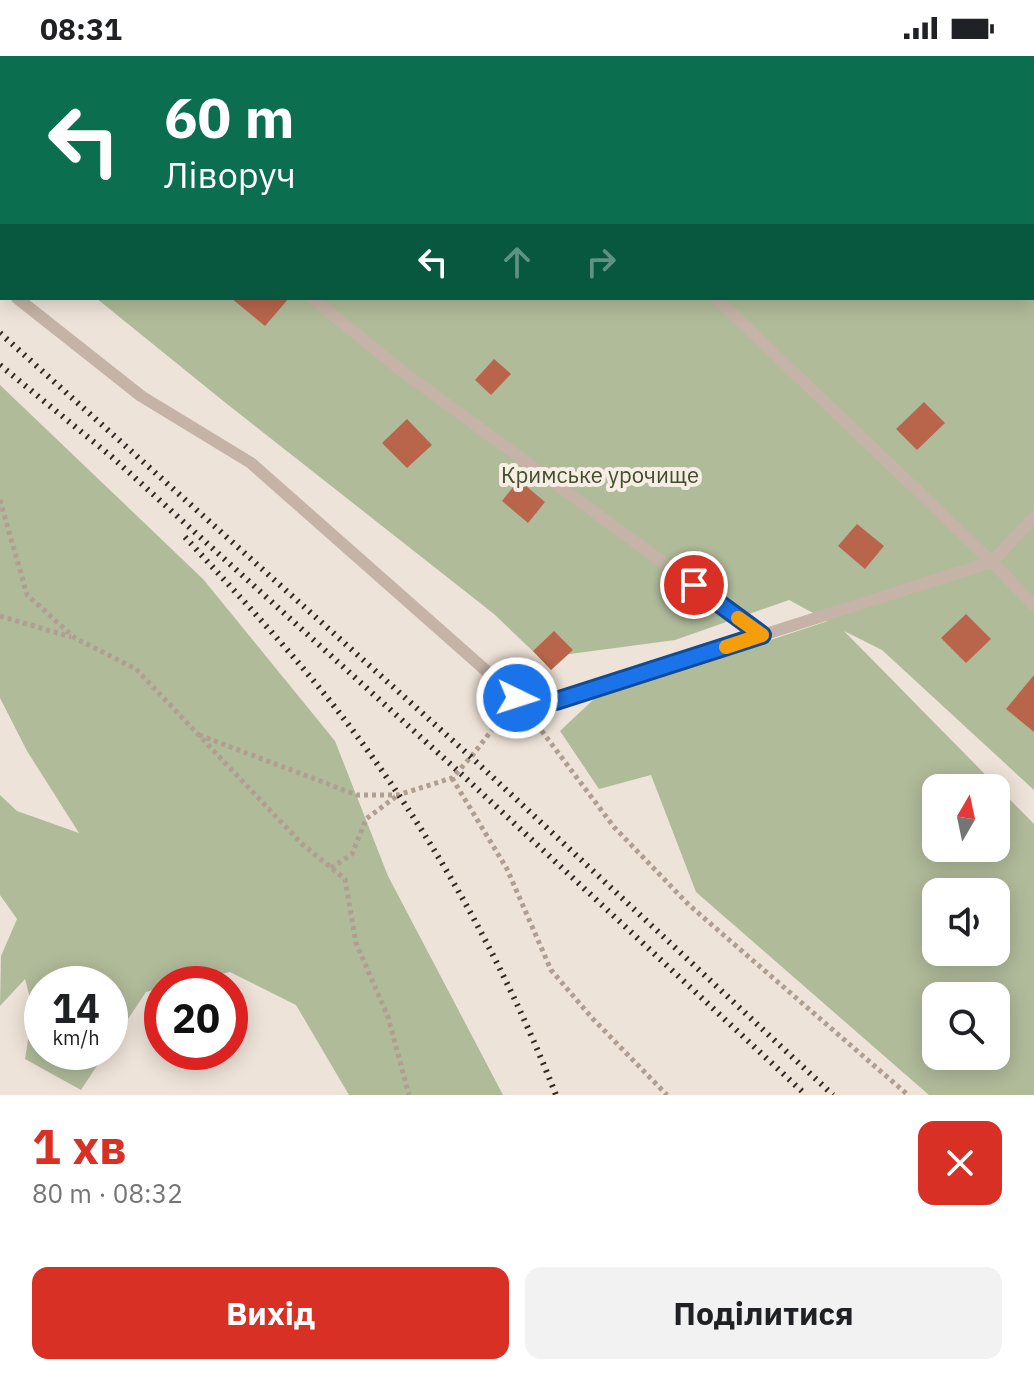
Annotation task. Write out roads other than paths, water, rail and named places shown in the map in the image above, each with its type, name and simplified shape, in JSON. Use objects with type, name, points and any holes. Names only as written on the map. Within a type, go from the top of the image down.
[{"type":"lane","points":[[20,300],[141,396],[251,463],[517,698],[556,701],[992,562],[1034,517]]},
{"type":"lane","points":[[314,300],[402,371],[762,635]]},
{"type":"lane","points":[[718,300],[1034,605]]},
{"type":"railway","points":[[0,333],[471,757],[833,1095]]},
{"type":"railway","points":[[0,365],[112,457],[458,771],[806,1095]]},
{"type":"railway","points":[[185,537],[323,692],[405,804],[488,946],[556,1095]]},
{"type":"park label","name":"Кримське урочище","points":[[600,474]]}]
